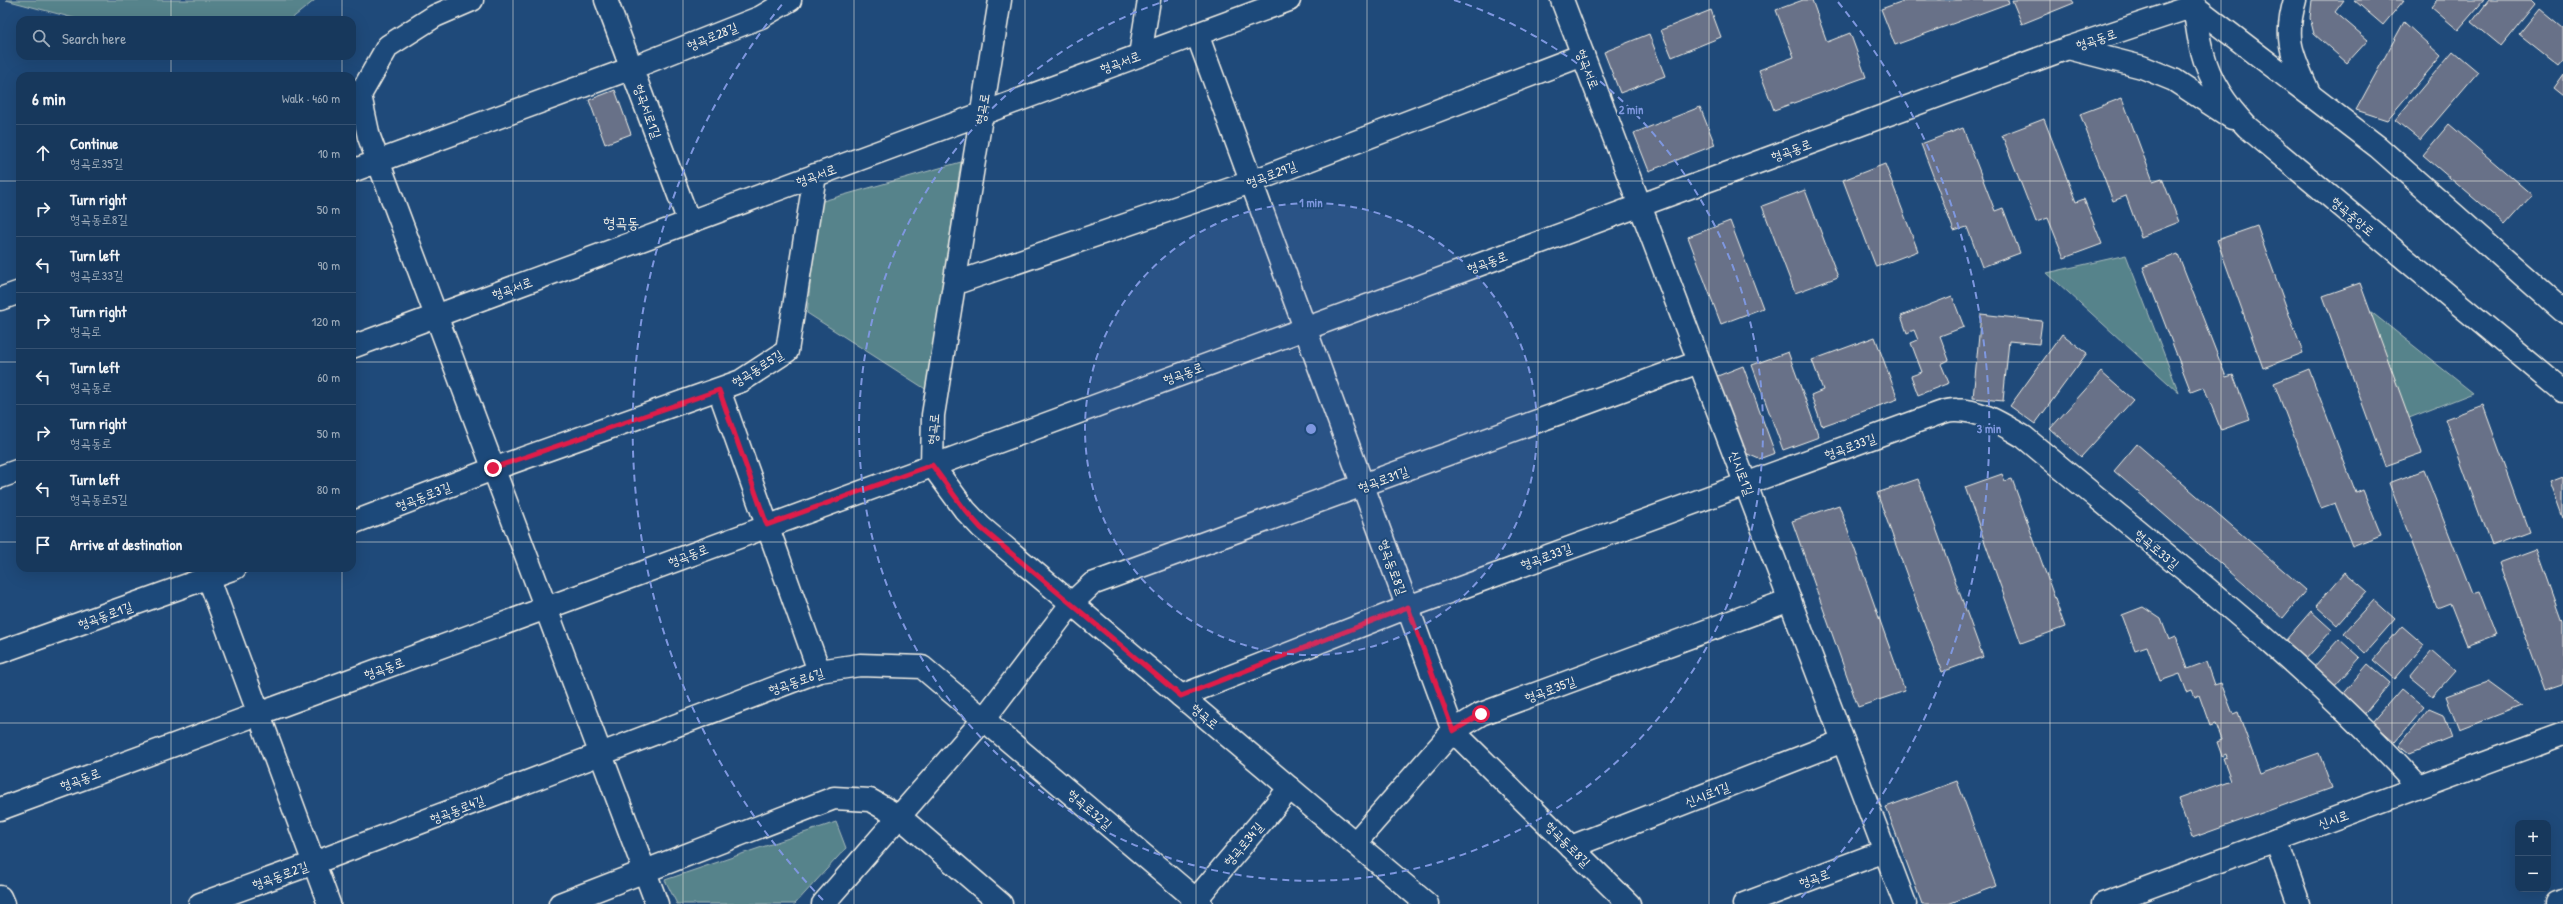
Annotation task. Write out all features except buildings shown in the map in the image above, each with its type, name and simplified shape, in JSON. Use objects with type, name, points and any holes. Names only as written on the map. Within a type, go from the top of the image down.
[{"type":"street","points":[[472,0],[435,16],[388,46],[360,96],[369,137],[657,904]]},
{"type":"street","name":"형곡서로1길","points":[[606,0],[689,222]]},
{"type":"street","name":"형곡로28길","points":[[632,68],[761,17],[790,0]]},
{"type":"street","name":"형곡로","points":[[1000,0],[981,114],[956,283],[933,415],[932,465],[965,510],[981,528],[1072,603],[1427,904]]},
{"type":"street","points":[[1140,55],[1149,0]]},
{"type":"street","name":"형곡서로","points":[[356,346],[1289,0]]},
{"type":"street","name":"형곡서로","points":[[1562,0],[1640,205]]},
{"type":"street","points":[[2295,0],[2289,22],[2290,43],[2309,94]]},
{"type":"street","points":[[2198,2],[2309,94],[2378,147],[2563,311]]},
{"type":"street","name":"형곡동로","points":[[0,809],[767,525],[2068,48],[2198,2]]},
{"type":"street","name":"형곡중앙로","points":[[2198,2],[2202,52],[2212,81],[2220,96],[2247,127],[2563,391]]},
{"type":"street","points":[[1197,34],[1305,329]]},
{"type":"street","points":[[2068,48],[2142,67],[2174,80],[2247,127]]},
{"type":"street","name":"형곡로29길","points":[[956,283],[1251,182],[1583,55]]},
{"type":"street","points":[[356,169],[632,68]]},
{"type":"street","name":"형곡동로5길","points":[[493,468],[719,390],[741,381],[786,351],[815,176]]},
{"type":"street","name":"신시로1길","points":[[1640,205],[1905,904]]},
{"type":"street","points":[[0,299],[16,293]]},
{"type":"street","name":"형곡동로8길","points":[[1305,329],[1453,731],[1629,904]]},
{"type":"street","name":"형곡로31길","points":[[1072,603],[1092,584],[1700,362]]},
{"type":"street","points":[[719,390],[819,671]]},
{"type":"street","name":"형곡로33길","points":[[1181,696],[1408,607],[1926,418],[1955,409],[1975,412],[2000,423],[2024,437],[2240,617],[2377,740],[2419,787]]},
{"type":"street","name":"형곡동로3길","points":[[356,521],[493,468]]},
{"type":"street","points":[[0,477],[16,471]]},
{"type":"street","points":[[207,573],[330,904]]},
{"type":"street","name":"형곡동로1길","points":[[0,652],[207,573]]},
{"type":"street","name":"형곡로35길","points":[[1355,843],[1453,731],[1481,714],[1790,600]]},
{"type":"street","points":[[823,904],[984,719],[1072,603]]},
{"type":"street","name":"형곡동로6길","points":[[600,754],[819,671],[860,665],[922,667],[984,719]]},
{"type":"street","name":"형곡로32길","points":[[984,719],[1196,902]]},
{"type":"street","name":"신시로","points":[[2103,904],[2563,734]]},
{"type":"street","name":"신시로1길","points":[[1571,847],[1843,741]]},
{"type":"street","name":"형곡동로4길","points":[[314,863],[600,754]]},
{"type":"street","name":"형곡로34길","points":[[1196,902],[1290,788]]},
{"type":"street","points":[[560,904],[645,873],[834,798],[870,800],[900,817],[1001,904]]},
{"type":"street","points":[[2276,840],[2299,904]]},
{"type":"street","name":"형곡로","points":[[1744,904],[1885,851]]},
{"type":"street","name":"형곡동로2길","points":[[200,904],[314,863]]},
{"type":"street","points":[[0,897],[2,904]]},
{"type":"street","points":[[2556,904],[2563,902]]},
{"type":"green space","points":[[6,0],[315,0],[295,16],[66,16]]},
{"type":"green space","points":[[961,162],[927,390],[807,313],[819,202]]},
{"type":"green space","points":[[2126,255],[2179,393],[2047,273]]},
{"type":"green space","points":[[2370,311],[2473,393],[2404,420]]},
{"type":"green space","points":[[836,822],[846,848],[795,904],[677,904],[665,880]]},
{"type":"district","name":"형곡동","points":[[621,222]]},
{"type":"route","points":[[493,468],[719,390],[767,525],[932,465],[965,510],[981,528],[999,541],[1181,696],[1408,607],[1453,731],[1481,714]]}]
